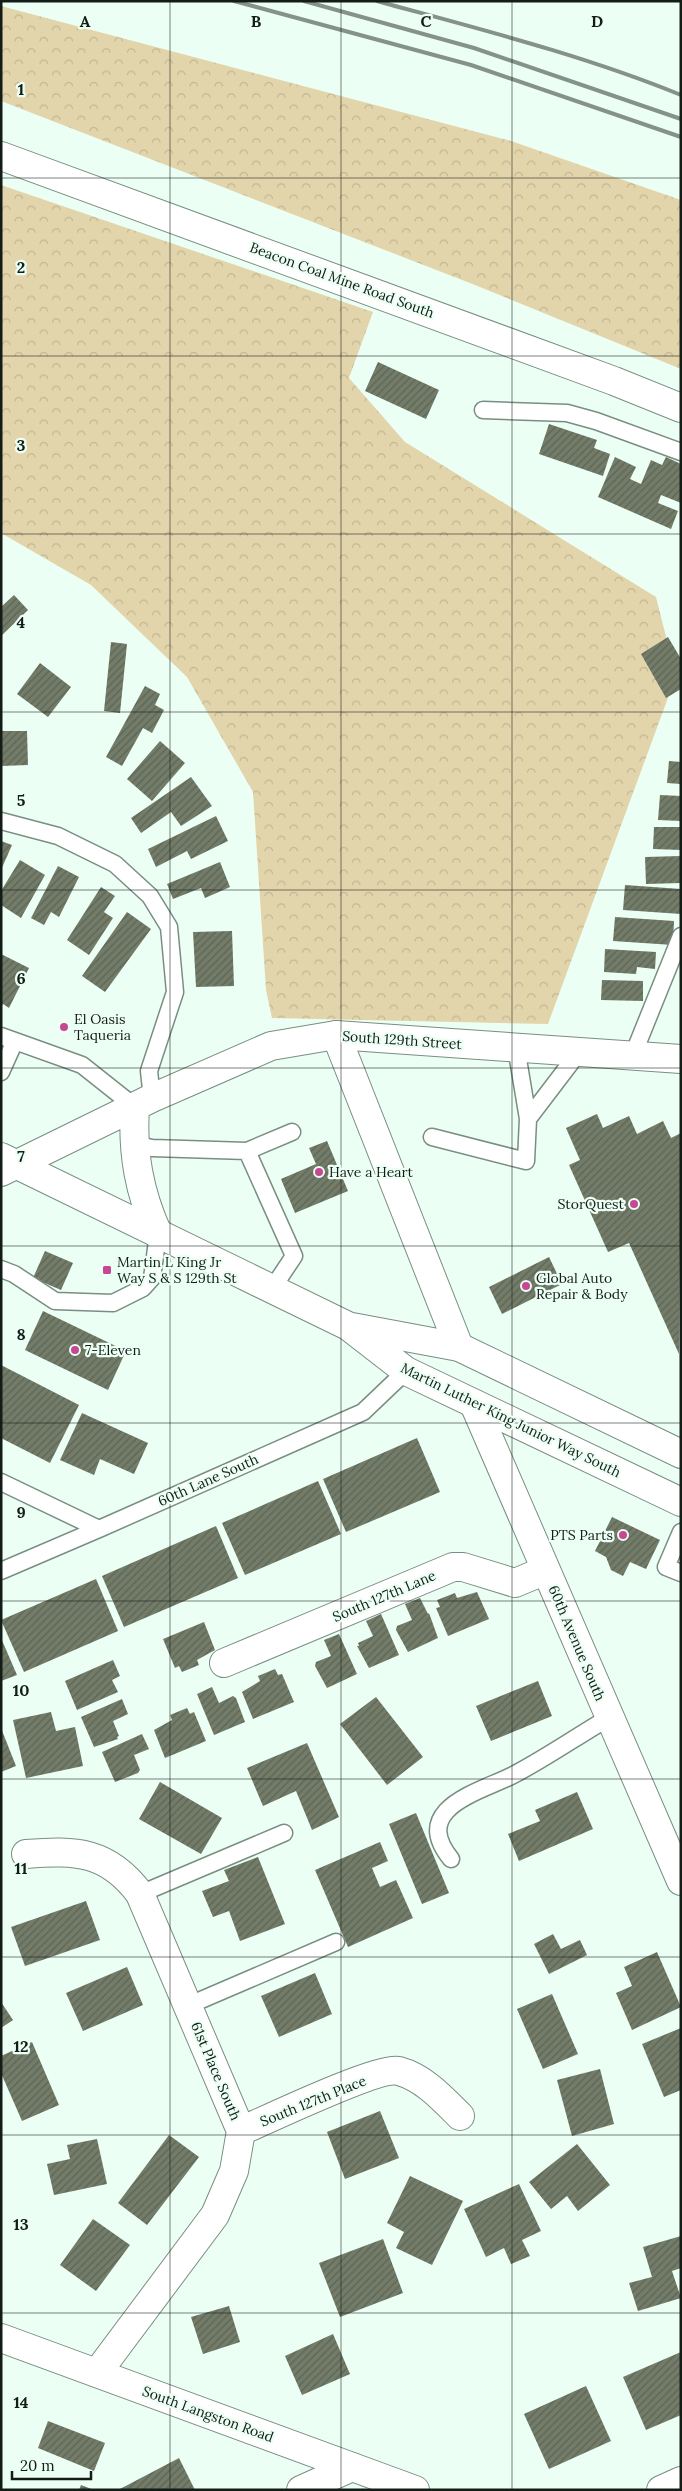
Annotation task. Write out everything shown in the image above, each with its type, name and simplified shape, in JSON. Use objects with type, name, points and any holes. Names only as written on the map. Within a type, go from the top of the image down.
[{"type":"street","name":"Beacon Coal Mine Road South","points":[[1,156],[614,381],[681,408]]},
{"type":"street","name":"South 129th Street","points":[[6,1165],[271,1046],[336,1035],[681,1059]]},
{"type":"street","points":[[336,1035],[459,1347]]},
{"type":"street","points":[[144,1103],[134,1144],[135,1164],[144,1199],[158,1234]]},
{"type":"street","name":"Martin Luther King Junior Way South","points":[[6,1165],[158,1234],[348,1326],[406,1371],[681,1502]]},
{"type":"street","name":"Martin Luther King Junior Way South","points":[[348,1326],[459,1347],[681,1454]]},
{"type":"street","name":"60th Avenue South","points":[[474,1404],[681,1881]]},
{"type":"street","name":"South 127th Lane","points":[[224,1663],[453,1567],[463,1567],[515,1583],[546,1570]]},
{"type":"street","name":"61st Place South","points":[[26,1854],[59,1852],[88,1856],[113,1865],[128,1878],[140,1894],[241,2131],[234,2171],[215,2215],[97,2373]]},
{"type":"street","name":"South 127th Place","points":[[241,2131],[356,2080],[396,2070],[415,2078],[439,2095],[460,2116]]},
{"type":"street","name":"South Langston Road","points":[[4,2343],[97,2373],[414,2490]]},
{"type":"street","points":[[301,2490],[352,2467]]},
{"type":"street","points":[[661,2490],[681,2481]]},
{"type":"lane","points":[[483,410],[567,414],[596,421],[681,452]]},
{"type":"lane","points":[[1,821],[58,836],[115,864],[150,896],[169,927],[175,992],[149,1071],[144,1103],[82,1065],[8,1038],[1,1072]]},
{"type":"lane","points":[[633,1055],[681,936]]},
{"type":"lane","points":[[432,1137],[526,1161],[528,1120],[516,1048]]},
{"type":"lane","points":[[528,1120],[579,1052]]},
{"type":"lane","points":[[134,1144],[152,1148],[247,1151],[292,1132]]},
{"type":"lane","points":[[247,1151],[294,1256],[272,1289]]},
{"type":"lane","points":[[1,1269],[14,1274],[55,1301],[113,1303],[143,1288],[152,1278],[158,1234]]},
{"type":"lane","name":"60th Lane South","points":[[1,1571],[363,1412],[406,1371]]},
{"type":"lane","points":[[1,1482],[98,1529]]},
{"type":"lane","points":[[681,1532],[666,1566],[681,1573]]},
{"type":"lane","points":[[451,1859],[443,1849],[438,1834],[442,1819],[453,1803],[469,1793],[516,1774],[610,1717]]},
{"type":"lane","points":[[140,1894],[284,1833]]},
{"type":"lane","points":[[187,2006],[336,1942]]},
{"type":"green space","points":[[1,6],[511,141],[681,200],[681,369],[475,285],[1,101]]},
{"type":"green space","points":[[1,185],[373,312],[349,378],[405,442],[656,597],[676,676],[548,1024],[272,1018],[266,990],[253,792],[187,677],[91,585],[1,533]]},
{"type":"building","points":[[378,362],[439,390],[426,419],[365,391]]},
{"type":"building","points":[[549,424],[597,440],[594,448],[610,454],[603,476],[539,454]]},
{"type":"building","points":[[615,457],[636,467],[630,479],[641,484],[651,460],[662,465],[666,457],[681,464],[681,503],[661,495],[658,503],[678,511],[671,529],[598,497]]},
{"type":"building","points":[[14,595],[28,610],[1,636],[1,607]]},
{"type":"building","points":[[668,637],[681,659],[681,689],[666,698],[641,654]]},
{"type":"building","points":[[111,642],[127,644],[120,713],[104,711]]},
{"type":"building","points":[[40,663],[71,687],[48,717],[17,694]]},
{"type":"building","points":[[145,686],[160,694],[155,705],[164,710],[152,733],[143,728],[122,766],[106,757]]},
{"type":"building","points":[[1,731],[27,731],[28,765],[1,766]]},
{"type":"building","points":[[160,741],[185,763],[152,801],[127,779]]},
{"type":"building","points":[[669,761],[681,762],[681,784],[667,783]]},
{"type":"building","points":[[191,777],[212,806],[181,826],[171,812],[141,833],[131,818]]},
{"type":"building","points":[[660,795],[681,796],[681,821],[658,820]]},
{"type":"building","points":[[216,816],[228,841],[191,859],[187,851],[156,867],[148,849]]},
{"type":"building","points":[[654,827],[681,827],[681,850],[653,849]]},
{"type":"building","points":[[1,841],[12,845],[1,870]]},
{"type":"building","points":[[681,856],[681,883],[646,884],[645,857]]},
{"type":"building","points":[[20,860],[45,875],[21,918],[1,905],[1,891]]},
{"type":"building","points":[[220,862],[230,887],[205,898],[201,888],[173,899],[167,884]]},
{"type":"building","points":[[58,866],[79,877],[59,917],[51,912],[44,925],[31,918]]},
{"type":"building","points":[[625,885],[681,889],[681,914],[623,910]]},
{"type":"building","points":[[101,887],[115,896],[104,912],[113,918],[89,955],[67,940]]},
{"type":"building","points":[[127,912],[151,929],[105,992],[82,976]]},
{"type":"building","points":[[615,917],[674,921],[673,945],[613,941]]},
{"type":"building","points":[[232,931],[234,986],[196,987],[193,932]]},
{"type":"building","points":[[605,949],[656,952],[655,969],[637,967],[636,974],[604,972]]},
{"type":"building","points":[[1,954],[29,968],[9,1008],[3,1004],[1,1007]]},
{"type":"building","points":[[602,980],[643,981],[643,1001],[601,1000]]},
{"type":"building","name":"StorQuest","points":[[597,1114],[603,1128],[629,1116],[637,1134],[663,1121],[671,1138],[681,1133],[679,1354],[629,1243],[608,1252],[569,1165],[580,1160],[566,1128]]},
{"type":"building","name":"Have a Heart","points":[[327,1141],[348,1191],[295,1213],[281,1179],[316,1164],[309,1148]]},
{"type":"building","points":[[45,1251],[73,1263],[61,1290],[33,1278]]},
{"type":"building","name":"Global Auto Repair & Body","points":[[549,1257],[562,1284],[502,1314],[489,1287]]},
{"type":"building","name":"7-Eleven","points":[[43,1311],[126,1351],[108,1390],[25,1350]]},
{"type":"building","points":[[1,1365],[79,1405],[50,1463],[1,1438]]},
{"type":"building","points":[[82,1413],[148,1443],[134,1474],[100,1459],[94,1475],[60,1460]]},
{"type":"building","points":[[417,1438],[440,1492],[346,1532],[323,1479]]},
{"type":"building","points":[[318,1481],[341,1534],[245,1575],[222,1523]]},
{"type":"building","points":[[612,1517],[660,1540],[646,1569],[630,1562],[623,1576],[611,1570],[606,1557],[595,1551]]},
{"type":"building","points":[[216,1526],[238,1578],[124,1627],[102,1576]]},
{"type":"building","points":[[96,1579],[118,1631],[24,1672],[1,1620]]},
{"type":"building","points":[[477,1592],[489,1619],[448,1636],[436,1608],[440,1607],[437,1600],[455,1593],[457,1598]]},
{"type":"building","points":[[420,1598],[429,1613],[438,1638],[408,1652],[396,1630],[397,1626],[412,1620],[405,1604]]},
{"type":"building","points":[[381,1614],[399,1655],[369,1668],[357,1646],[359,1646],[358,1643],[373,1636],[366,1621]]},
{"type":"building","points":[[204,1622],[215,1650],[197,1660],[199,1665],[182,1672],[179,1666],[175,1668],[163,1639]]},
{"type":"building","points":[[339,1634],[357,1674],[327,1688],[315,1666],[316,1662],[331,1656],[324,1640]]},
{"type":"building","points":[[1,1638],[17,1675],[1,1681]]},
{"type":"building","points":[[113,1660],[120,1676],[112,1680],[118,1692],[77,1710],[65,1681]]},
{"type":"building","points":[[275,1669],[278,1675],[282,1674],[294,1702],[253,1719],[242,1692],[260,1681],[258,1676]]},
{"type":"building","points":[[538,1681],[552,1716],[491,1741],[476,1706]]},
{"type":"building","points":[[212,1687],[219,1703],[233,1696],[236,1698],[245,1722],[214,1735],[197,1694]]},
{"type":"building","points":[[376,1697],[423,1757],[387,1785],[340,1724]]},
{"type":"building","points":[[122,1699],[128,1714],[113,1721],[119,1736],[117,1737],[118,1739],[94,1747],[81,1717]]},
{"type":"building","points":[[187,1708],[190,1714],[194,1712],[206,1741],[165,1758],[154,1730],[172,1720],[170,1715]]},
{"type":"building","points":[[51,1712],[56,1731],[75,1727],[83,1766],[26,1778],[13,1720]]},
{"type":"building","points":[[1,1728],[16,1766],[1,1772]]},
{"type":"building","points":[[142,1734],[149,1749],[134,1755],[140,1770],[138,1773],[115,1782],[102,1752]]},
{"type":"building","points":[[307,1743],[339,1817],[312,1830],[296,1791],[263,1806],[247,1768]]},
{"type":"building","points":[[160,1782],[222,1818],[201,1854],[139,1819]]},
{"type":"building","points":[[577,1792],[593,1829],[519,1861],[508,1834],[540,1821],[535,1810]]},
{"type":"building","points":[[416,1813],[449,1893],[422,1904],[389,1824]]},
{"type":"building","points":[[380,1842],[388,1861],[372,1868],[380,1887],[396,1880],[413,1918],[348,1947],[315,1870]]},
{"type":"building","points":[[258,1857],[285,1924],[240,1941],[229,1911],[213,1917],[202,1891],[229,1881],[224,1870]]},
{"type":"building","points":[[86,1901],[100,1940],[25,1966],[11,1927]]},
{"type":"building","points":[[553,1934],[561,1949],[580,1940],[587,1955],[549,1974],[534,1944]]},
{"type":"building","points":[[657,1952],[681,2007],[632,2030],[616,1993],[632,1986],[624,1967]]},
{"type":"building","points":[[127,1967],[143,2005],[83,2031],[66,1993]]},
{"type":"building","points":[[315,1973],[332,2014],[279,2037],[261,1996]]},
{"type":"building","points":[[552,1994],[578,2054],[543,2069],[517,2009]]},
{"type":"building","points":[[1,2002],[13,2020],[1,2028]]},
{"type":"building","points":[[681,2028],[681,2090],[664,2097],[642,2044]]},
{"type":"building","points":[[32,2042],[59,2105],[22,2121],[1,2073],[1,2056]]},
{"type":"building","points":[[600,2069],[614,2124],[572,2136],[557,2080]]},
{"type":"building","points":[[380,2111],[399,2158],[345,2179],[327,2132]]},
{"type":"building","points":[[169,2135],[199,2157],[147,2225],[118,2203]]},
{"type":"building","points":[[97,2139],[107,2184],[54,2195],[47,2164],[70,2159],[67,2145]]},
{"type":"building","points":[[577,2144],[610,2185],[578,2211],[567,2196],[551,2209],[529,2182]]},
{"type":"building","points":[[410,2176],[463,2201],[432,2265],[396,2248],[404,2232],[387,2223]]},
{"type":"building","points":[[519,2184],[541,2231],[522,2240],[530,2256],[511,2264],[504,2248],[486,2257],[464,2209]]},
{"type":"building","points":[[93,2219],[130,2245],[96,2291],[60,2265]]},
{"type":"building","points":[[681,2236],[681,2268],[672,2271],[681,2298],[638,2311],[629,2283],[652,2277],[643,2247]]},
{"type":"building","points":[[383,2239],[403,2293],[340,2317],[319,2263]]},
{"type":"building","points":[[229,2306],[240,2342],[203,2354],[191,2317]]},
{"type":"building","points":[[333,2334],[350,2374],[302,2395],[285,2356]]},
{"type":"building","points":[[681,2352],[681,2415],[646,2430],[623,2377]]},
{"type":"building","points":[[586,2386],[611,2441],[549,2469],[524,2414]]},
{"type":"building","points":[[48,2421],[105,2443],[94,2471],[38,2448]]},
{"type":"building","points":[[179,2458],[195,2490],[118,2490]]},
{"type":"building","points":[[81,2485],[94,2490],[79,2490]]},
{"type":"railway","points":[[234,1],[471,65],[681,137]]},
{"type":"railway","points":[[304,1],[474,48],[681,119]]},
{"type":"railway","points":[[377,1],[569,55],[681,95]]},
{"type":"place","name":"El Oasis Taqueria","points":[[64,1027]]},
{"type":"place","name":"Have a Heart","points":[[319,1172]]},
{"type":"place","name":"StorQuest","points":[[634,1204]]},
{"type":"place","name":"Martin L King Jr Way S & S 129th St","points":[[107,1270]]},
{"type":"place","name":"Global Auto Repair & Body","points":[[526,1286]]},
{"type":"place","name":"7-Eleven","points":[[75,1350]]},
{"type":"place","name":"PTS Parts","points":[[623,1535]]}]
